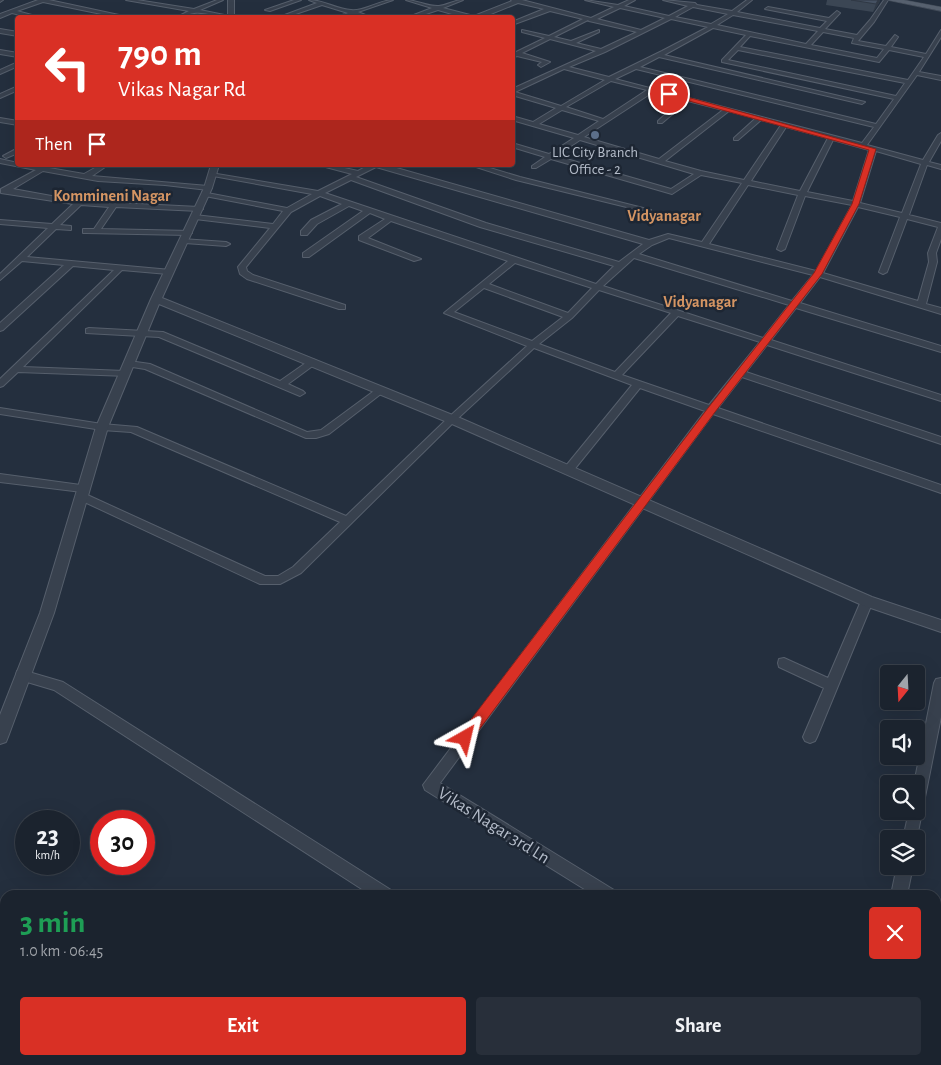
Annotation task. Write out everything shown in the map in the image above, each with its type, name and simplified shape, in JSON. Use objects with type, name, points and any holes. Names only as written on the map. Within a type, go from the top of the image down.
[{"type":"main road","points":[[891,0],[941,8]]},
{"type":"main road","points":[[901,0],[941,8]]},
{"type":"street","points":[[0,16],[43,0],[124,15]]},
{"type":"street","points":[[128,0],[218,15]]},
{"type":"street","points":[[147,8],[165,0]]},
{"type":"street","points":[[183,15],[216,0],[232,2],[231,15]]},
{"type":"street","points":[[268,10],[299,0]]},
{"type":"street","points":[[344,15],[391,0]]},
{"type":"street","points":[[408,0],[463,15]]},
{"type":"street","points":[[417,15],[461,0]]},
{"type":"street","points":[[481,15],[517,0],[589,20],[642,32]]},
{"type":"street","points":[[587,0],[875,60],[879,60],[895,37]]},
{"type":"street","points":[[515,55],[633,0]]},
{"type":"street","points":[[664,0],[858,37]]},
{"type":"street","points":[[515,91],[642,32],[700,0]]},
{"type":"street","points":[[534,124],[610,79],[660,56],[711,27],[733,14],[750,0]]},
{"type":"street","points":[[886,0],[872,21],[854,42],[928,56]]},
{"type":"street","points":[[287,15],[317,1],[362,15]]},
{"type":"street","points":[[756,18],[774,5]]},
{"type":"street","points":[[0,9],[27,15]]},
{"type":"street","points":[[515,23],[549,9]]},
{"type":"street","points":[[768,9],[830,20]]},
{"type":"street","points":[[806,47],[837,14]]},
{"type":"street","points":[[0,30],[15,33]]},
{"type":"street","points":[[524,30],[602,51]]},
{"type":"street","points":[[571,43],[597,31]]},
{"type":"street","name":"Vikas Nagar 3rd Ln","points":[[600,890],[430,785],[711,410],[818,274],[856,204],[868,148],[878,126],[928,56],[941,32]]},
{"type":"street","points":[[748,35],[724,61],[899,98]]},
{"type":"street","points":[[738,48],[909,82]]},
{"type":"street","points":[[932,49],[941,50]]},
{"type":"street","points":[[0,52],[15,54]]},
{"type":"street","points":[[515,55],[547,62],[541,65]]},
{"type":"street","points":[[660,56],[862,102]]},
{"type":"street","points":[[1,72],[15,65]]},
{"type":"street","points":[[635,67],[878,126]]},
{"type":"street","points":[[565,68],[687,98],[941,167]]},
{"type":"street","points":[[916,73],[941,78]]},
{"type":"street","points":[[0,96],[15,89]]},
{"type":"street","points":[[534,167],[652,90]]},
{"type":"street","points":[[515,93],[604,121]]},
{"type":"street","points":[[0,96],[9,98]]},
{"type":"street","points":[[660,122],[687,98]]},
{"type":"street","points":[[660,161],[728,109]]},
{"type":"street","points":[[736,139],[760,118]]},
{"type":"street","points":[[515,119],[700,173],[856,204],[941,226],[932,253],[933,262],[921,305]]},
{"type":"street","points":[[0,120],[14,122]]},
{"type":"street","points":[[0,127],[14,122]]},
{"type":"street","points":[[704,246],[744,182],[784,125]]},
{"type":"street","points":[[883,272],[925,162],[939,144],[941,135]]},
{"type":"street","points":[[781,249],[802,194],[831,138]]},
{"type":"street","points":[[515,146],[672,192],[700,173]]},
{"type":"street","points":[[3,159],[15,152]]},
{"type":"street","points":[[3,159],[15,164]]},
{"type":"street","points":[[29,167],[85,177],[165,183],[288,210]]},
{"type":"street","points":[[3,192],[51,167]]},
{"type":"street","points":[[85,177],[102,167]]},
{"type":"street","points":[[330,167],[358,173]]},
{"type":"street","points":[[342,307],[250,277],[243,272],[242,267],[288,210],[317,193],[370,167]]},
{"type":"street","points":[[385,167],[649,242]]},
{"type":"street","points":[[479,167],[518,179],[646,210]]},
{"type":"street","points":[[0,737],[47,613],[102,427],[156,299],[197,213],[214,169],[317,193],[389,219],[941,398]]},
{"type":"street","points":[[350,177],[483,225],[620,265]]},
{"type":"street","points":[[3,192],[79,203],[197,213],[275,226]]},
{"type":"street","points":[[0,278],[79,203]]},
{"type":"street","points":[[304,233],[314,222],[347,204]]},
{"type":"street","points":[[96,231],[114,205]]},
{"type":"street","points":[[352,234],[368,211]]},
{"type":"street","points":[[306,255],[389,219]]},
{"type":"street","points":[[0,222],[68,228]]},
{"type":"street","points":[[0,232],[10,223]]},
{"type":"street","points":[[86,231],[186,237],[226,244]]},
{"type":"street","points":[[352,234],[417,259]]},
{"type":"street","points":[[0,478],[83,492],[264,581],[280,580],[297,570],[452,419],[534,344],[569,316],[620,265],[649,242],[668,236],[818,274],[941,311]]},
{"type":"street","points":[[633,255],[941,349]]},
{"type":"street","points":[[22,259],[168,272]]},
{"type":"street","points":[[514,260],[448,313],[638,384],[941,489]]},
{"type":"street","points":[[0,328],[70,264]]},
{"type":"street","points":[[0,384],[119,269]]},
{"type":"street","points":[[483,285],[569,316]]},
{"type":"street","points":[[156,299],[452,419],[867,600],[941,626]]},
{"type":"street","points":[[616,376],[678,312]]},
{"type":"street","points":[[89,332],[160,334],[300,393]]},
{"type":"street","points":[[281,385],[312,362]]},
{"type":"street","points":[[16,369],[127,369],[147,366],[306,434],[316,435],[325,432],[381,390]]},
{"type":"street","points":[[740,373],[941,441]]},
{"type":"street","points":[[568,469],[638,384]]},
{"type":"street","points":[[0,411],[102,427],[133,429],[348,521]]},
{"type":"street","points":[[810,737],[867,600]]},
{"type":"street","points":[[784,663],[832,686]]},
{"type":"street","points":[[22,675],[58,686],[377,890]]},
{"type":"street","points":[[923,775],[941,683]]},
{"type":"street","points":[[900,890],[903,875]]},
{"type":"building","points":[[851,0],[878,0],[876,4]]},
{"type":"place","name":"LIC City Branch Office - 2","points":[[595,135]]},
{"type":"district","name":"Kommineni Nagar","points":[[112,195]]},
{"type":"district","name":"Vidyanagar","points":[[664,215]]},
{"type":"district","name":"Vidyanagar","points":[[700,301]]},
{"type":"route","points":[[465,738],[711,410],[818,274],[856,204],[873,149],[669,94]]}]
